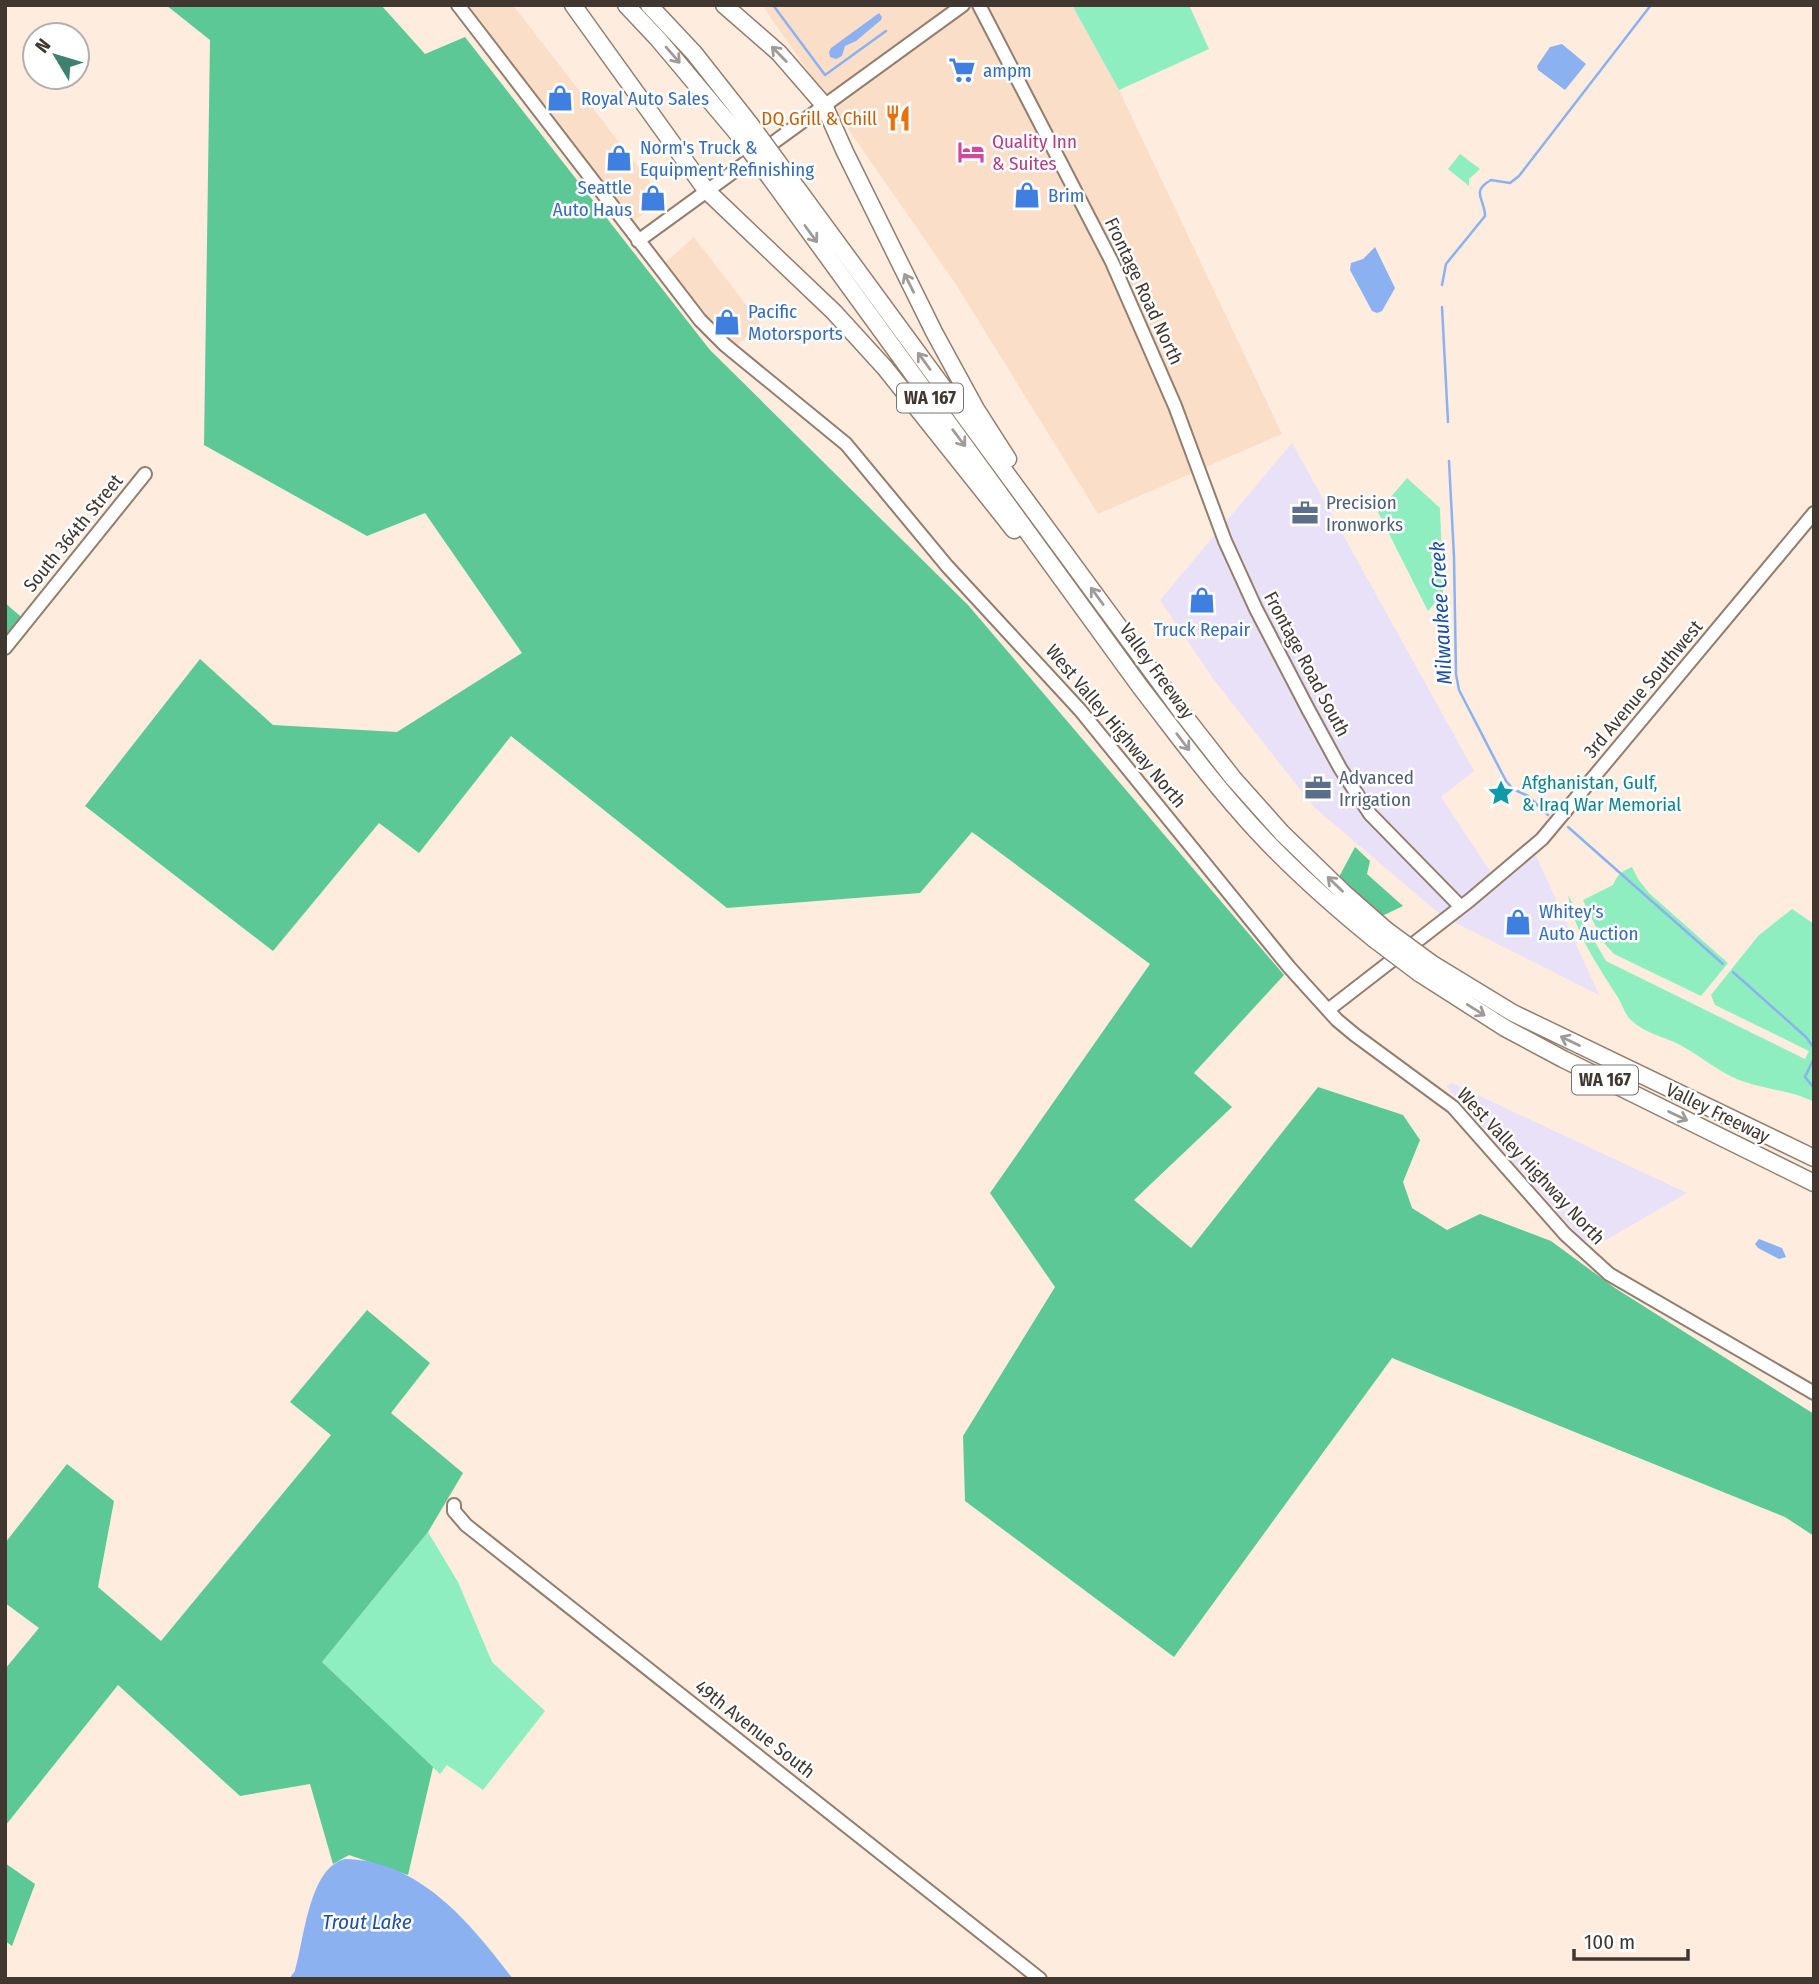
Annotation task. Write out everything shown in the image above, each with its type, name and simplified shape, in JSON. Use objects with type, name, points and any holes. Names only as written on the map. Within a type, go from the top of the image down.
[{"type":"highway","points":[[573,5],[706,190],[834,312],[885,368],[1041,564],[1105,650],[1142,688]]},
{"type":"highway","name":"Valley Freeway","points":[[626,5],[743,129]]},
{"type":"highway","name":"Valley Freeway","points":[[649,5],[694,53],[743,129],[1233,778],[1380,934]]},
{"type":"highway","points":[[724,5],[779,53],[824,105],[871,206],[976,409],[1080,574]]},
{"type":"highway","name":"Valley Freeway","points":[[777,174],[1142,688],[1205,771],[1267,843],[1324,897],[1380,934],[1505,1028],[1814,1183]]},
{"type":"highway","name":"Valley Freeway","points":[[1425,968],[1814,1158]]},
{"type":"street","name":"West Valley Highway North","points":[[458,5],[700,320],[713,335],[846,444],[947,566],[1087,717],[1289,967],[1328,1010],[1355,1035],[1452,1107],[1565,1234],[1609,1274],[1814,1393]]},
{"type":"street","points":[[638,241],[963,5]]},
{"type":"street","name":"Frontage Road North","points":[[979,5],[1112,262],[1175,406]]},
{"type":"street","name":"Frontage Road South","points":[[1175,406],[1225,541],[1340,768],[1370,814],[1460,906]]},
{"type":"street","name":"South 364th Street","points":[[5,648],[145,474]]},
{"type":"street","name":"3rd Avenue Southwest","points":[[1328,1010],[1518,861],[1553,827],[1814,513]]},
{"type":"street","name":"49th Avenue South","points":[[454,1505],[454,1511],[466,1525],[1040,1979]]},
{"type":"shaded area","points":[[465,5],[513,5],[663,199],[634,221],[623,212]]},
{"type":"shaded area","points":[[762,5],[1072,5],[1119,90],[1282,434],[1098,514],[955,283]]},
{"type":"shaded area","points":[[694,237],[760,323],[736,347],[719,332],[686,293],[665,263]]},
{"type":"shaded area","points":[[1292,443],[1474,771],[1441,797],[1496,880],[1533,849],[1599,995],[1442,916],[1314,807],[1214,680],[1160,600]]},
{"type":"shaded area","points":[[1452,1083],[1687,1193],[1606,1240],[1583,1241],[1446,1086]]},
{"type":"green space","points":[[166,5],[381,5],[425,54],[465,37],[710,350],[968,605],[1284,975],[1194,1073],[1232,1107],[1134,1200],[1191,1248],[1318,1087],[1403,1115],[1420,1140],[1403,1182],[1412,1208],[1447,1230],[1480,1214],[1551,1241],[1615,1288],[1814,1414],[1814,1536],[1785,1517],[1392,1358],[1174,1657],[965,1501],[963,1436],[1055,1287],[990,1193],[1150,964],[972,832],[920,893],[727,908],[511,736],[419,853],[379,823],[273,951],[85,806],[200,659],[273,725],[397,732],[522,653],[425,513],[367,536],[204,445],[210,40]]},
{"type":"green space","points":[[1072,5],[1189,5],[1209,49],[1119,90]]},
{"type":"green space","points":[[1460,154],[1480,169],[1469,179],[1469,186],[1448,169]]},
{"type":"green space","points":[[1407,478],[1440,508],[1443,593],[1428,611],[1378,512]]},
{"type":"green space","points":[[5,603],[26,621],[5,648]]},
{"type":"green space","points":[[1355,847],[1370,861],[1367,874],[1403,906],[1382,916],[1339,877]]},
{"type":"green space","points":[[1632,867],[1649,893],[1728,963],[1701,996],[1614,954],[1603,942],[1583,900],[1613,885],[1620,874]]},
{"type":"green space","points":[[1568,895],[1606,961],[1805,1059],[1809,1051],[1715,1005],[1711,995],[1758,936],[1792,909],[1814,924],[1814,1102],[1734,1078],[1682,1046],[1648,1031],[1630,1019],[1588,948],[1571,909]]},
{"type":"green space","points":[[367,1310],[430,1363],[391,1413],[463,1473],[428,1532],[322,1662],[433,1767],[408,1875],[349,1855],[333,1864],[310,1784],[240,1796],[118,1685],[5,1826],[5,1669],[39,1628],[5,1603],[5,1543],[67,1464],[114,1501],[98,1587],[161,1641],[331,1435],[290,1402]]},
{"type":"green space","points":[[428,1532],[458,1582],[492,1662],[545,1711],[483,1790],[447,1765],[440,1774],[322,1662]]},
{"type":"green space","points":[[5,1863],[35,1884],[12,1946],[5,1941]]},
{"type":"water","points":[[879,13],[881,20],[856,41],[845,46],[842,56],[836,59],[830,57],[831,48]]},
{"type":"water","points":[[1562,44],[1586,64],[1565,90],[1538,70],[1537,66],[1550,47]]},
{"type":"water","points":[[1375,247],[1395,288],[1382,311],[1377,313],[1372,311],[1350,270],[1351,263],[1363,259]]},
{"type":"water","points":[[1759,1239],[1782,1248],[1786,1257],[1779,1259],[1758,1248],[1755,1244]]},
{"type":"water","name":"Trout Lake","points":[[345,1859],[372,1862],[420,1883],[462,1918],[513,1979],[289,1979],[295,1971],[305,1924],[316,1890],[333,1865]]},
{"type":"waterway","points":[[773,5],[825,75],[886,31]]},
{"type":"waterway","name":"Milwaukee Creek","points":[[1442,285],[1446,264],[1485,216],[1480,196],[1481,188],[1491,180],[1510,183],[1519,176],[1651,5]]},
{"type":"waterway","name":"Milwaukee Creek","points":[[1442,307],[1448,422]]},
{"type":"waterway","name":"Milwaukee Creek","points":[[1449,461],[1456,674],[1459,690],[1506,781],[1513,789],[1528,796],[1548,815]]},
{"type":"waterway","name":"Milwaukee Creek","points":[[1568,827],[1723,964]]},
{"type":"waterway","name":"Milwaukee Creek","points":[[1733,972],[1806,1037],[1814,1048]]},
{"type":"waterway","name":"Milwaukee Creek","points":[[1814,1058],[1805,1077],[1814,1088]]},
{"type":"place","name":"ampm","points":[[962,70]]},
{"type":"place","name":"Royal Auto Sales","points":[[560,98]]},
{"type":"place","name":"DQ Grill & Chill","points":[[898,118]]},
{"type":"place","name":"Quality Inn & Suites","points":[[971,152]]},
{"type":"place","name":"Norm's Truck & Equipment Refinishing","points":[[619,158]]},
{"type":"place","name":"Brim","points":[[1027,195]]},
{"type":"place","name":"Seattle Auto Haus","points":[[653,198]]},
{"type":"place","name":"Pacific Motorsports","points":[[727,322]]},
{"type":"place","name":"Precision Ironworks","points":[[1305,513]]},
{"type":"place","name":"Truck Repair","points":[[1202,600]]},
{"type":"place","name":"Advanced Irrigation","points":[[1318,788]]},
{"type":"place","name":"Afghanistan, Gulf, & Iraq War Memorial","points":[[1501,793]]},
{"type":"place","name":"Whitey's Auto Auction","points":[[1518,922]]}]
